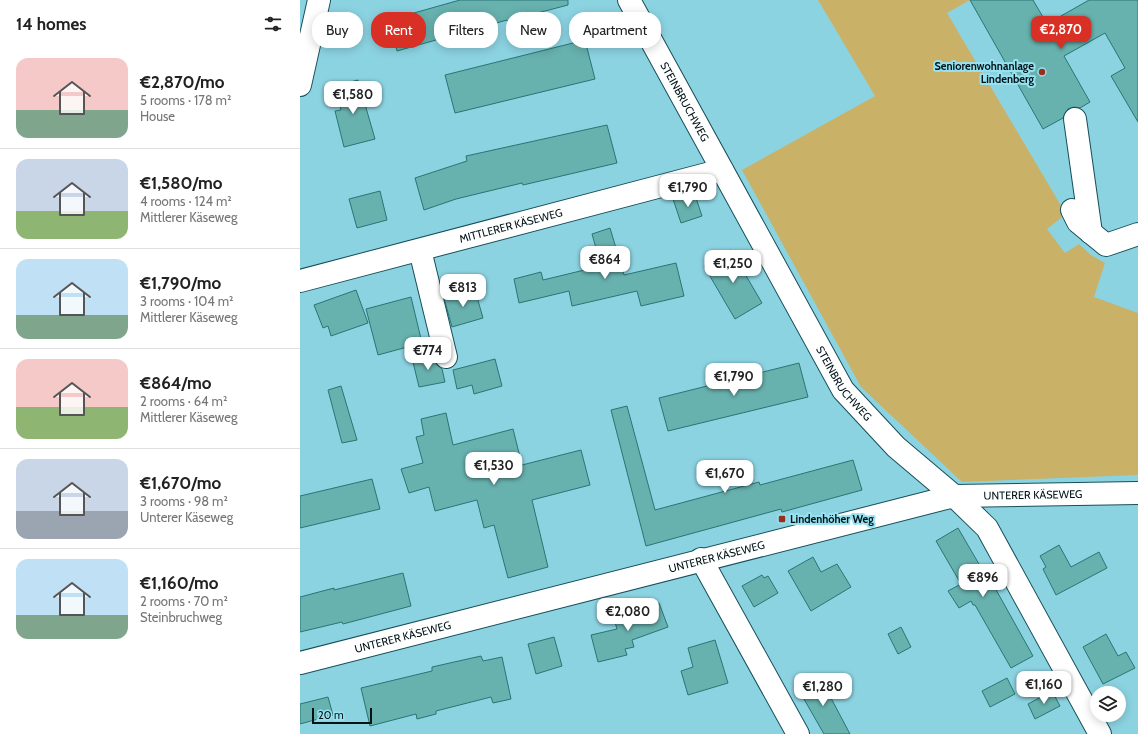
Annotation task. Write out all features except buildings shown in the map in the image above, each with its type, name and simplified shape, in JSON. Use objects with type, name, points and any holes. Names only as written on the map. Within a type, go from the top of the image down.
[{"type":"street","points":[[300,85],[319,0]]},
{"type":"street","name":"STEINBRUCHWEG","points":[[628,0],[799,306],[843,390],[896,447],[954,496],[988,528],[1100,734]]},
{"type":"street","points":[[1075,119],[1092,233]]},
{"type":"street","name":"MITTLERER KÄSEWEG","points":[[300,282],[722,170]]},
{"type":"street","points":[[1072,210],[1078,222],[1106,245],[1138,234]]},
{"type":"street","points":[[420,250],[446,357]]},
{"type":"street","name":"UNTERER KÄSEWEG","points":[[300,663],[701,559],[954,496],[1138,493]]},
{"type":"street","points":[[701,559],[798,734]]},
{"type":"shaded area","points":[[818,0],[970,0],[947,13],[1066,214],[1047,229],[1065,253],[1079,244],[1091,255],[1105,263],[1094,297],[1138,313],[1138,475],[962,482],[861,387],[742,170],[875,96]]},
{"type":"place","name":"Seniorenwohnanlage Lindenberg","points":[[1042,72]]},
{"type":"place","name":"Lindenhöher Weg","points":[[782,519]]}]
